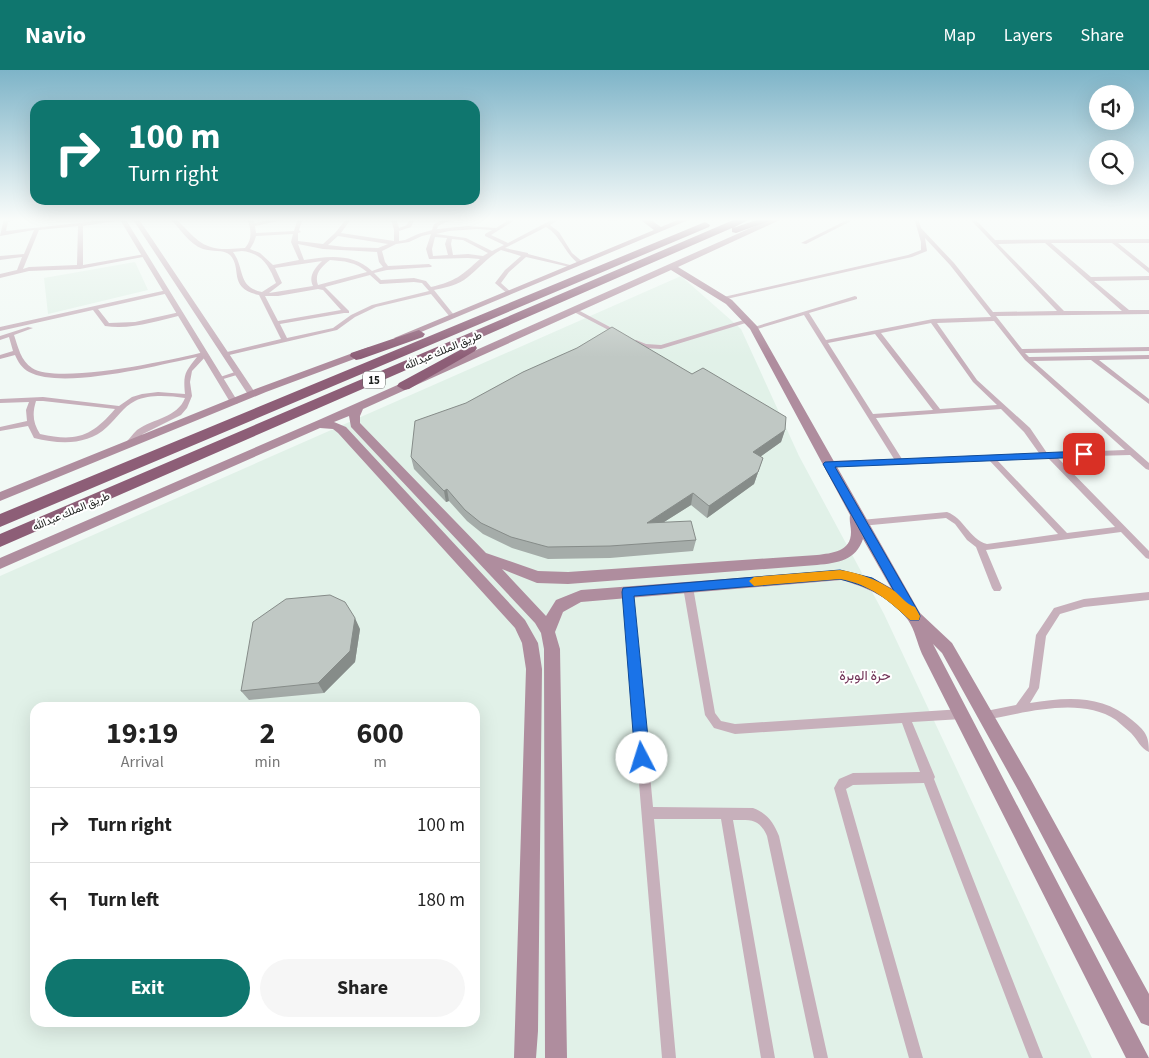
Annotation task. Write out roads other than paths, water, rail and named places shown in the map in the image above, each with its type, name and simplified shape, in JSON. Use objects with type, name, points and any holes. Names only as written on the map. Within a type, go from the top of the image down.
[{"type":"highway","name":"طريق الملك عبدالله","points":[[0,521],[576,270],[595,264]]},
{"type":"highway","name":"طريق الملك عبدالله","points":[[0,541],[644,264]]},
{"type":"highway","points":[[356,356],[576,270]]},
{"type":"highway","points":[[404,386],[547,306]]},
{"type":"main road","points":[[0,497],[252,394],[356,356],[509,293],[588,264]]},
{"type":"main road","points":[[0,564],[318,426],[676,264]]},
{"type":"main road","points":[[672,266],[722,298],[751,324],[914,616],[927,649],[1138,1058]]},
{"type":"main road","points":[[360,406],[353,418],[355,424],[540,619],[548,632],[552,649],[556,1058]]},
{"type":"main road","points":[[318,426],[336,426],[342,430],[520,624],[530,643],[534,669],[528,1021],[525,1058]]},
{"type":"main road","points":[[480,556],[537,577],[568,578],[841,557],[849,552],[858,538],[858,517]]},
{"type":"main road","points":[[548,632],[553,614],[562,602],[580,596],[840,575],[868,582],[890,595],[947,648],[1149,1016]]},
{"type":"street","points":[[19,270],[22,264]]},
{"type":"street","points":[[0,276],[19,270],[80,267],[97,264]]},
{"type":"street","points":[[150,264],[234,402]]},
{"type":"street","points":[[166,264],[252,394]]},
{"type":"street","points":[[236,264],[241,284],[252,292],[262,295],[299,291],[386,268],[429,266]]},
{"type":"street","points":[[262,295],[279,284],[269,264]]},
{"type":"street","points":[[272,267],[290,264]]},
{"type":"street","points":[[321,264],[314,276],[313,282],[316,286],[325,289],[344,310],[353,316]]},
{"type":"street","points":[[360,264],[380,282],[414,280],[424,282],[452,316]]},
{"type":"street","points":[[383,264],[386,268]]},
{"type":"street","points":[[225,354],[335,329],[353,316],[374,306],[431,291],[461,279],[477,264]]},
{"type":"street","points":[[509,293],[498,283],[515,264]]},
{"type":"street","points":[[558,264],[576,270]]},
{"type":"street","points":[[573,264],[576,270]]},
{"type":"street","points":[[722,298],[874,264]]},
{"type":"street","points":[[952,264],[1027,359],[1149,467]]},
{"type":"street","points":[[1016,264],[1062,313]]},
{"type":"street","points":[[1073,264],[1128,313]]},
{"type":"street","points":[[1090,279],[1149,278]]},
{"type":"street","points":[[0,329],[167,292]]},
{"type":"street","points":[[262,295],[284,340]]},
{"type":"street","points":[[576,311],[645,346],[653,348],[751,324],[806,313],[855,298]]},
{"type":"street","points":[[95,309],[107,325],[116,326],[129,326],[180,314]]},
{"type":"street","points":[[276,323],[344,310]]},
{"type":"street","points":[[824,342],[933,321],[1062,313],[1149,312]]},
{"type":"street","points":[[806,313],[900,462]]},
{"type":"street","points":[[0,338],[64,316]]},
{"type":"street","points":[[933,321],[975,381],[1027,430],[1048,456],[1149,556]]},
{"type":"street","points":[[876,332],[938,411]]},
{"type":"street","points":[[11,334],[22,364],[34,372],[56,376],[93,374],[205,354]]},
{"type":"street","points":[[1020,351],[1149,349]]},
{"type":"street","points":[[0,357],[17,352]]},
{"type":"street","points":[[128,445],[140,432],[178,413],[185,406],[189,396],[187,382],[189,371],[205,354]]},
{"type":"street","points":[[1027,359],[1149,357]]},
{"type":"street","points":[[1093,358],[1149,402]]},
{"type":"street","points":[[220,378],[238,373]]},
{"type":"street","points":[[33,400],[29,410],[29,423],[38,436],[62,442],[83,437],[102,428],[128,402],[140,397],[164,394],[189,396]]},
{"type":"street","points":[[0,401],[70,402],[121,408]]},
{"type":"street","points":[[871,416],[1004,407]]},
{"type":"street","points":[[0,428],[29,423]]},
{"type":"street","points":[[828,464],[1132,452]]},
{"type":"street","points":[[991,458],[1065,537]]},
{"type":"street","points":[[858,517],[952,517],[974,542],[980,546],[987,547],[1123,529]]},
{"type":"street","points":[[980,546],[997,588]]},
{"type":"street","points":[[688,587],[708,707],[710,715],[718,725],[735,729],[962,714]]},
{"type":"street","points":[[628,592],[669,1058]]},
{"type":"street","points":[[1020,709],[1034,688],[1041,635],[1057,611],[1084,603],[1149,596]]},
{"type":"street","points":[[985,715],[1056,703],[1074,701],[1090,703],[1109,709],[1130,725],[1149,747]]},
{"type":"street","points":[[905,718],[1036,1058]]},
{"type":"street","points":[[916,1058],[840,788],[843,783],[853,780],[929,777]]},
{"type":"street","points":[[647,813],[753,814],[762,817],[768,823],[773,836],[821,1058]]},
{"type":"street","points":[[726,814],[768,1058]]},
{"type":"district","name":"حرة الوبرة","points":[[865,675]]}]
